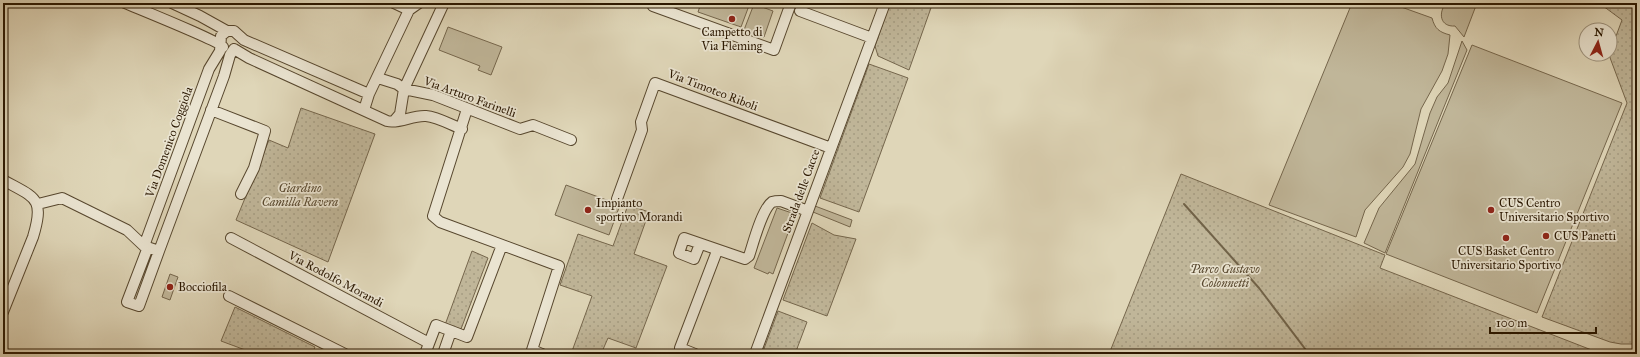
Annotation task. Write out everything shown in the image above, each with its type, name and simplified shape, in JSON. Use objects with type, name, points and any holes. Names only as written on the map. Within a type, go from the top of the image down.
[{"type":"street","points":[[125,3],[221,44],[225,49],[234,49],[249,58],[387,121],[427,116],[462,129]]},
{"type":"street","points":[[172,3],[200,16],[227,32]]},
{"type":"street","points":[[364,110],[369,94],[378,78],[409,10],[419,3]]},
{"type":"street","points":[[404,89],[444,3]]},
{"type":"street","points":[[654,3],[653,6],[774,50],[791,3]]},
{"type":"street","name":"Strada delle Cacce","points":[[755,354],[885,3]]},
{"type":"street","points":[[398,4],[409,10]]},
{"type":"street","points":[[800,11],[872,38]]},
{"type":"street","points":[[221,44],[221,36],[227,32],[234,31],[240,38],[369,94]]},
{"type":"street","points":[[234,49],[239,45],[240,38]]},
{"type":"street","name":"Via Domenico Coggiola","points":[[221,44],[220,51],[209,69],[127,302],[139,306],[224,76],[230,55],[234,49]]},
{"type":"street","name":"Via Arturo Farinelli","points":[[378,78],[397,84],[404,89],[432,95],[520,129],[533,125],[571,140]]},
{"type":"street","name":"Via Timoteo Riboli","points":[[617,199],[642,130],[641,122],[656,83],[831,148]]},
{"type":"street","name":"Via Arturo Farinelli","points":[[394,121],[400,114],[404,89]]},
{"type":"street","points":[[467,109],[462,129],[433,216],[440,222],[559,266],[532,350],[542,354]]},
{"type":"street","points":[[211,110],[265,131],[254,168],[241,194]]},
{"type":"street","points":[[3,180],[35,198],[38,204],[36,226],[33,237],[3,312]]},
{"type":"street","points":[[38,204],[62,198],[127,230],[146,246],[159,251]]},
{"type":"street","points":[[700,244],[742,259],[747,258],[765,211],[773,202],[782,201],[808,211]]},
{"type":"street","name":"Via Rodolfo Morandi","points":[[231,238],[429,343]]},
{"type":"street","points":[[425,354],[436,325],[467,337],[502,245]]},
{"type":"street","points":[[695,354],[680,348],[718,251]]},
{"type":"street","points":[[229,296],[344,354]]},
{"type":"street","points":[[443,354],[451,331]]},
{"type":"green space","name":"Campetto di Via Fleming","points":[[701,3],[750,3],[741,27],[698,12]]},
{"type":"green space","points":[[890,3],[927,3],[932,5],[909,70],[878,56],[875,46]]},
{"type":"green space","points":[[1352,3],[1390,3],[1432,18],[1438,30],[1450,35],[1448,54],[1442,71],[1421,109],[1410,154],[1403,167],[1365,210],[1356,237],[1269,205]]},
{"type":"green space","points":[[1446,3],[1477,3],[1464,37],[1455,26],[1450,26],[1443,22],[1441,15],[1443,7]]},
{"type":"green space","points":[[1599,3],[1637,3],[1637,344],[1610,342],[1542,317],[1627,103],[1612,62],[1618,62],[1618,31],[1622,20]]},
{"type":"green space","name":"Campetto di Via Fleming","points":[[754,4],[773,11],[764,37],[744,30]]},
{"type":"green space","points":[[448,27],[502,47],[491,75],[478,70],[480,66],[439,50]]},
{"type":"green space","points":[[1462,41],[1467,50],[1385,253],[1364,243],[1379,208],[1415,164],[1430,113],[1437,97],[1448,83]]},
{"type":"green space","name":"CUS Centro Universitario Sportivo","points":[[1472,45],[1622,103],[1537,313],[1386,254]]},
{"type":"green space","points":[[869,64],[908,78],[859,212],[820,198]]},
{"type":"green space","name":"Giardino Camilla Ravera","points":[[301,108],[375,134],[328,262],[236,220],[269,140],[288,148]]},
{"type":"green space","name":"Parco Gustavo Colonnetti","points":[[1181,174],[1385,255],[1380,268],[1602,354],[1109,354]]},
{"type":"green space","name":"Impianto sportivo Morandi","points":[[566,185],[620,205],[609,235],[555,215]]},
{"type":"green space","points":[[628,205],[649,212],[634,254],[667,266],[636,348],[608,338],[601,354],[571,354],[592,296],[560,285],[578,234],[613,246]]},
{"type":"green space","points":[[815,206],[852,220],[850,227],[813,212]]},
{"type":"green space","points":[[777,208],[795,214],[773,274],[769,272],[768,274],[754,268]]},
{"type":"green space","points":[[812,223],[834,235],[856,239],[827,316],[783,300]]},
{"type":"green space","points":[[472,251],[488,258],[461,329],[445,325]]},
{"type":"green space","name":"Bocciofila","points":[[170,274],[178,277],[170,300],[162,297]]},
{"type":"green space","points":[[235,307],[315,347],[312,354],[256,354],[221,341]]},
{"type":"green space","points":[[778,311],[807,322],[795,354],[762,354]]},
{"type":"waterway","points":[[1184,204],[1259,288],[1309,354]]},
{"type":"place","name":"Campetto di Via Fleming","points":[[732,19]]},
{"type":"place","name":"Impianto sportivo Morandi","points":[[588,210]]},
{"type":"place","name":"CUS Centro Universitario Sportivo","points":[[1491,210]]},
{"type":"place","name":"CUS Panetti","points":[[1546,236]]},
{"type":"place","name":"CUS Basket Centro Universitario Sportivo","points":[[1506,238]]},
{"type":"place","name":"Bocciofila","points":[[170,287]]}]
